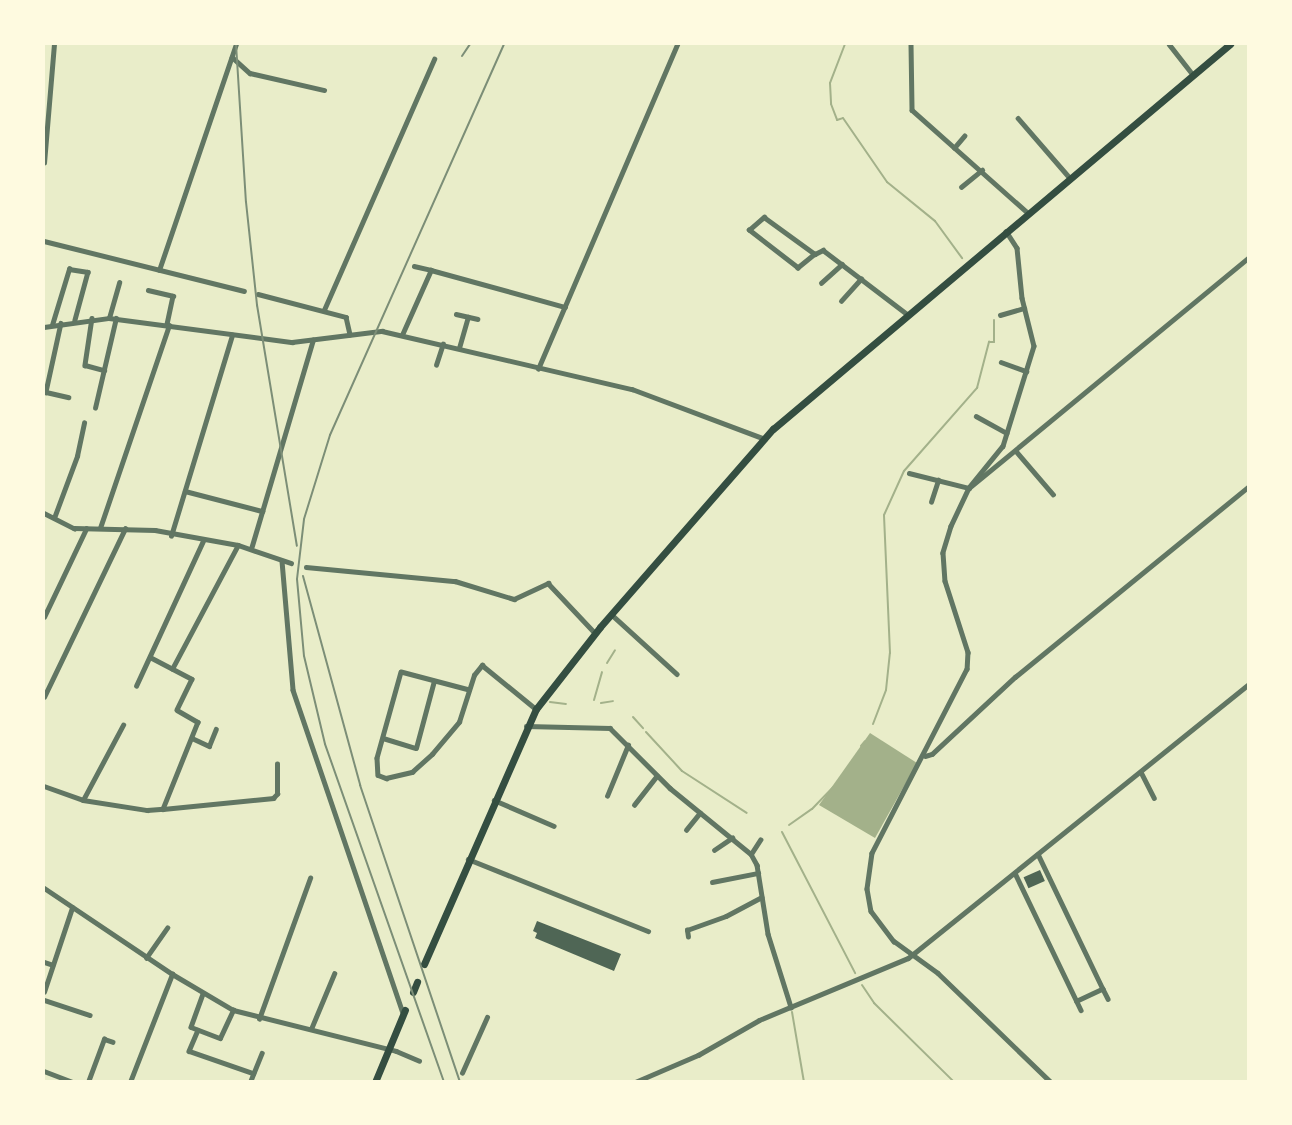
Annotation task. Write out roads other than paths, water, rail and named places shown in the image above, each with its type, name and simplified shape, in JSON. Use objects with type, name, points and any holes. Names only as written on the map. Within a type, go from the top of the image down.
[{"type":"highway","points":[[424,964],[526,726],[536,709],[611,614],[765,439],[908,314],[1230,44]]},
{"type":"highway","points":[[412,992],[417,982]]},
{"type":"highway","points":[[375,1082],[404,1012]]},
{"type":"street","points":[[44,163],[54,44]]},
{"type":"street","points":[[159,270],[236,44]]},
{"type":"street","points":[[538,369],[677,44]]},
{"type":"street","points":[[911,44],[912,110],[1028,213]]},
{"type":"street","points":[[1169,44],[1193,75]]},
{"type":"street","points":[[232,57],[250,73],[324,90]]},
{"type":"street","points":[[324,310],[434,59]]},
{"type":"street","points":[[1018,118],[1070,178]]},
{"type":"street","points":[[954,148],[964,136]]},
{"type":"street","points":[[961,187],[982,170]]},
{"type":"street","points":[[815,254],[764,217],[749,230],[798,268],[823,250],[908,314]]},
{"type":"street","points":[[1006,231],[1017,248],[1024,308],[1035,338],[1033,357],[1026,371],[1002,446],[969,488],[951,526],[942,562],[949,596],[965,641],[967,669],[925,756],[872,853],[867,874],[872,911],[894,941],[938,973],[1051,1082]]},
{"type":"street","points":[[44,241],[244,291]]},
{"type":"street","points":[[969,488],[1248,258]]},
{"type":"street","points":[[821,283],[842,264]]},
{"type":"street","points":[[414,266],[565,307]]},
{"type":"street","points":[[52,325],[69,269],[88,272],[75,320]]},
{"type":"street","points":[[402,335],[430,270]]},
{"type":"street","points":[[841,301],[861,279]]},
{"type":"street","points":[[109,318],[119,282]]},
{"type":"street","points":[[100,528],[168,325],[173,296],[148,290]]},
{"type":"street","points":[[258,294],[346,316],[350,335]]},
{"type":"street","points":[[1000,315],[1024,308]]},
{"type":"street","points":[[456,314],[477,319]]},
{"type":"street","points":[[459,348],[468,317]]},
{"type":"street","points":[[92,318],[85,365],[104,370]]},
{"type":"street","points":[[95,408],[116,318]]},
{"type":"street","points":[[44,327],[75,320],[116,318],[280,342],[377,331],[443,344],[538,369],[632,389],[765,439]]},
{"type":"street","points":[[61,323],[46,392],[68,397]]},
{"type":"street","points":[[171,536],[232,335]]},
{"type":"street","points":[[251,549],[313,340]]},
{"type":"street","points":[[436,365],[443,344]]},
{"type":"street","points":[[1001,362],[1026,371]]},
{"type":"street","points":[[976,416],[1007,433]]},
{"type":"street","points":[[54,518],[77,456],[84,423]]},
{"type":"street","points":[[1016,451],[1053,494]]},
{"type":"street","points":[[909,473],[969,488]]},
{"type":"street","points":[[932,502],[938,480]]},
{"type":"street","points":[[925,756],[932,754],[1014,677],[1248,487]]},
{"type":"street","points":[[185,491],[262,511]]},
{"type":"street","points":[[44,513],[74,528],[155,530],[171,536],[238,545],[291,563]]},
{"type":"street","points":[[44,617],[86,529]]},
{"type":"street","points":[[44,697],[125,529]]},
{"type":"street","points":[[136,686],[203,541]]},
{"type":"street","points":[[172,669],[238,545]]},
{"type":"street","points":[[282,561],[293,690],[404,1012]]},
{"type":"street","points":[[306,567],[454,581],[514,599],[548,583],[595,633]]},
{"type":"street","points":[[611,614],[677,674]]},
{"type":"street","points":[[150,657],[192,679],[177,710],[198,722],[163,808]]},
{"type":"street","points":[[468,690],[401,672],[377,758],[378,775],[386,778],[412,772],[459,722],[468,690],[482,665],[536,709]]},
{"type":"street","points":[[383,738],[416,748],[434,681]]},
{"type":"street","points":[[635,1082],[791,1007],[914,955],[1248,685]]},
{"type":"street","points":[[83,800],[123,725]]},
{"type":"street","points":[[526,726],[604,726],[628,745],[657,776],[751,854],[758,873],[761,897],[791,1007]]},
{"type":"street","points":[[192,738],[209,746],[216,729]]},
{"type":"street","points":[[607,795],[628,745]]},
{"type":"street","points":[[44,786],[83,800],[163,808],[273,798],[277,794],[277,764]]},
{"type":"street","points":[[1141,771],[1154,798]]},
{"type":"street","points":[[634,805],[657,776]]},
{"type":"street","points":[[494,800],[554,826]]},
{"type":"street","points":[[687,830],[700,813]]},
{"type":"street","points":[[714,850],[732,838]]},
{"type":"street","points":[[751,854],[760,840]]},
{"type":"street","points":[[1038,854],[1108,999]]},
{"type":"street","points":[[468,859],[648,931]]},
{"type":"street","points":[[712,882],[758,873]]},
{"type":"street","points":[[1015,873],[1081,1010]]},
{"type":"street","points":[[259,1019],[310,878]]},
{"type":"street","points":[[44,888],[146,958],[233,1010],[259,1019],[312,1029],[388,1049],[419,1061]]},
{"type":"street","points":[[688,937],[687,930],[726,916],[761,897]]},
{"type":"street","points":[[44,992],[72,908]]},
{"type":"street","points":[[146,958],[167,928]]},
{"type":"street","points":[[44,962],[53,965]]},
{"type":"street","points":[[130,1082],[172,974]]},
{"type":"street","points":[[312,1029],[334,974]]},
{"type":"street","points":[[1077,1001],[1103,989]]},
{"type":"street","points":[[203,993],[191,1028],[220,1038],[233,1010]]},
{"type":"street","points":[[44,1000],[90,1016]]},
{"type":"street","points":[[462,1073],[487,1017]]},
{"type":"street","points":[[198,1030],[189,1051],[253,1073]]},
{"type":"street","points":[[87,1082],[104,1039],[113,1042]]},
{"type":"street","points":[[250,1082],[262,1053]]},
{"type":"street","points":[[44,1071],[60,1079],[73,1082]]},
{"type":"waterway","points":[[845,44],[830,83],[831,104],[837,120],[843,118],[887,182],[935,221],[962,258]]},
{"type":"waterway","points":[[873,724],[886,690],[890,653],[884,515],[904,471],[977,388],[989,342],[994,342],[994,320]]},
{"type":"waterway","points":[[607,663],[615,650]]},
{"type":"waterway","points":[[594,700],[602,672]]},
{"type":"waterway","points":[[601,703],[613,701]]},
{"type":"waterway","points":[[550,702],[566,704]]},
{"type":"waterway","points":[[633,717],[643,728]]},
{"type":"waterway","points":[[646,732],[682,771],[747,813]]},
{"type":"waterway","points":[[861,746],[865,741]]},
{"type":"waterway","points":[[789,825],[812,809],[833,787]]},
{"type":"waterway","points":[[782,832],[855,973]]},
{"type":"waterway","points":[[862,985],[874,1003],[954,1082]]},
{"type":"waterway","points":[[792,1012],[804,1082]]},
{"type":"railway","points":[[236,44],[246,202],[257,305],[297,546]]},
{"type":"railway","points":[[462,56],[470,44]]},
{"type":"railway","points":[[444,1082],[325,744],[304,656],[297,579],[304,519],[330,435],[504,44]]},
{"type":"railway","points":[[303,576],[360,785],[460,1082]]}]
